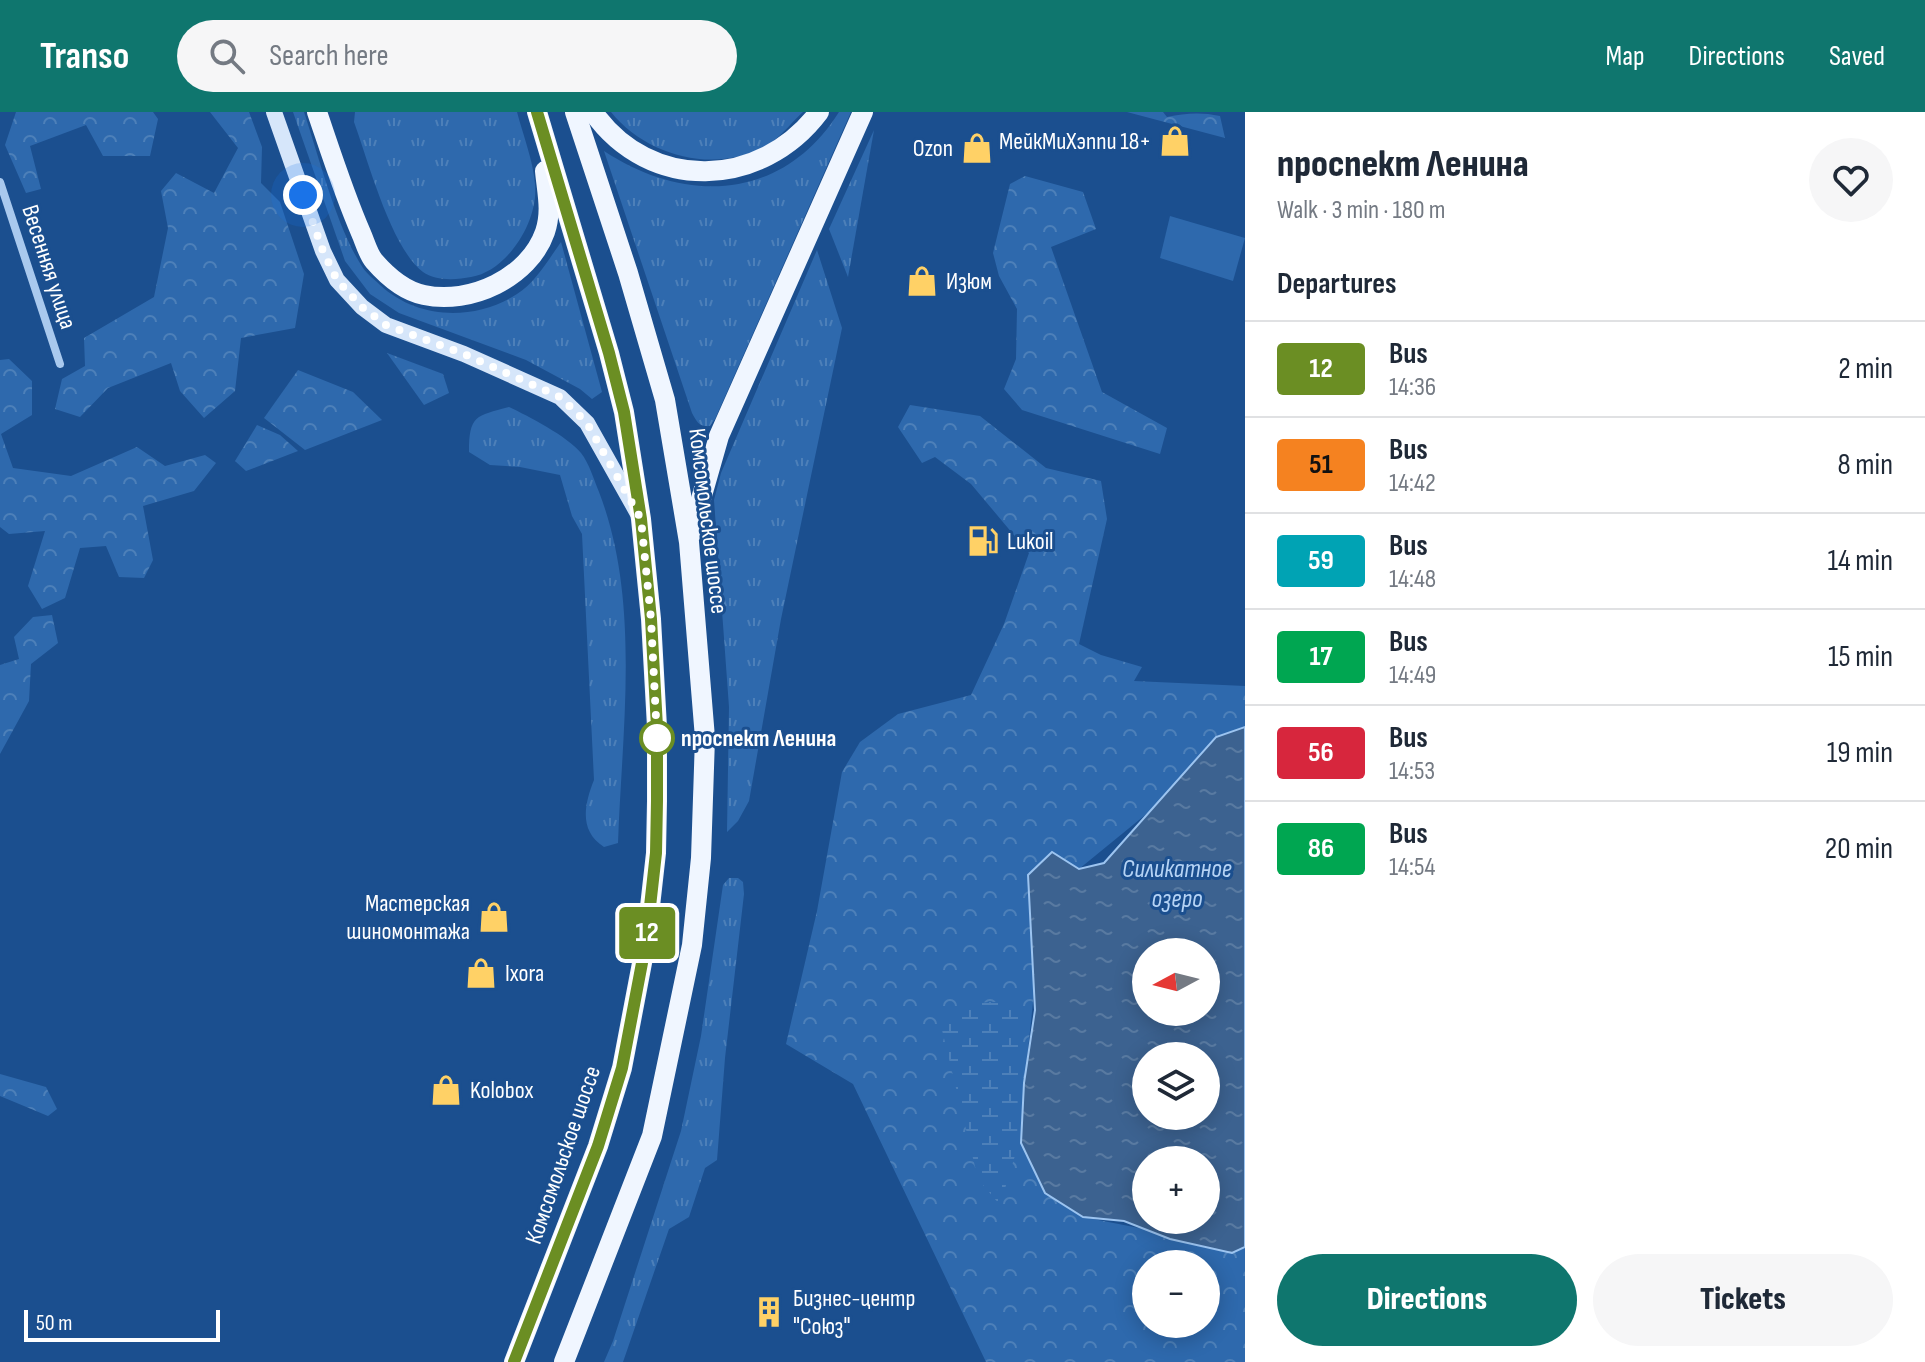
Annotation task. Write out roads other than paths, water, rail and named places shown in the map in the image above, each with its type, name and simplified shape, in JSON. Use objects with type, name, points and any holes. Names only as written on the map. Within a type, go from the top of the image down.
[{"type":"main road","points":[[274,112],[323,251],[337,280],[362,307],[386,325],[464,354],[560,397],[587,423],[641,519]]},
{"type":"main road","points":[[317,112],[372,259],[398,285],[423,295],[452,297],[483,291],[512,276],[530,258],[544,234],[550,209],[537,112]]},
{"type":"main road","name":"Комсомольское шоссе","points":[[514,1362],[598,1146],[622,1068],[646,942],[656,853],[657,727],[651,619],[641,519],[624,412],[537,112]]},
{"type":"main road","name":"Комсомольское шоссе","points":[[564,1362],[652,1136],[692,945],[701,858],[705,738],[689,542],[665,400],[628,273],[575,112]]},
{"type":"main road","points":[[593,112],[607,131],[642,157],[667,167],[694,171],[734,169],[767,157],[797,139],[819,112]]},
{"type":"main road","points":[[689,542],[719,436],[863,112]]},
{"type":"street","name":"Весенняя улица","points":[[0,182],[60,364]]},
{"type":"water","name":"Силикатное озеро","points":[[1245,727],[1245,1247],[1232,1253],[1157,1234],[1220,1234],[1220,1146],[1132,1146],[1132,1224],[1083,1217],[1045,1193],[1021,1143],[1024,1083],[1035,1010],[1028,875],[1052,852],[1079,869],[1104,863],[1216,737]]},
{"type":"place","name":"МейкМиХэппи 18+","points":[[1175,141]]},
{"type":"place","name":"Ozon","points":[[977,148]]},
{"type":"place","name":"Изюм","points":[[922,281]]},
{"type":"place","name":"Lukoil","points":[[983,541]]},
{"type":"place","name":"проспект Ленина","points":[[657,738]]},
{"type":"place","name":"Мастерская шиномонтажа","points":[[494,917]]},
{"type":"place","name":"Ixora","points":[[481,973]]},
{"type":"place","name":"Kolobox","points":[[446,1090]]},
{"type":"place","name":"Бизнес-центр \"Союз\"","points":[[769,1312]]}]
